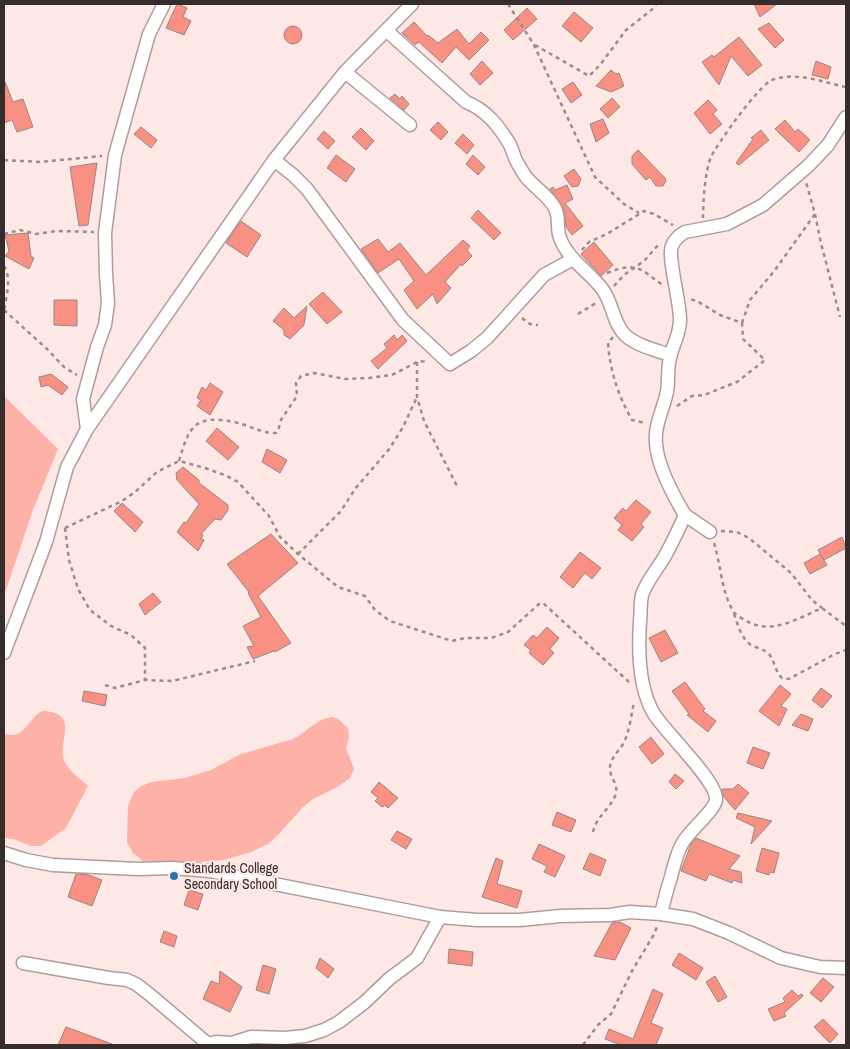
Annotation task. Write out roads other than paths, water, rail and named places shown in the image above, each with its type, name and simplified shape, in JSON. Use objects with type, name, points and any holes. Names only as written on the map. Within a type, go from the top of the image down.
[{"type":"street","points":[[87,429],[83,399],[96,347],[105,325],[108,303],[105,233],[115,155],[147,43],[164,4]]},
{"type":"street","points":[[4,653],[46,542],[67,467],[87,429],[274,160],[345,72],[412,4]]},
{"type":"street","points":[[387,31],[466,102],[480,108],[491,118],[510,145],[516,160],[527,178],[555,208],[559,220],[560,237],[573,259],[606,295],[620,328],[634,341],[670,355]]},
{"type":"street","points":[[345,72],[410,125]]},
{"type":"street","points":[[710,532],[685,515],[670,489],[657,453],[656,426],[667,391],[670,355],[678,338],[680,321],[678,296],[670,254],[671,246],[685,232],[727,224],[755,211],[798,175],[828,145],[846,117]]},
{"type":"street","points":[[274,160],[307,189],[402,320],[450,364],[479,345],[544,275],[573,259]]},
{"type":"street","points":[[661,914],[681,846],[687,835],[714,806],[716,799],[715,791],[710,781],[668,733],[654,714],[642,692],[638,642],[640,605],[643,593],[666,555],[685,515]]},
{"type":"street","points":[[4,853],[26,860],[53,865],[138,869],[172,868],[210,871],[440,917],[477,920],[520,920],[560,916],[610,915],[630,912],[661,914],[693,920],[729,933],[781,958],[820,967],[846,968]]},
{"type":"street","points":[[23,963],[127,980],[136,984],[177,1016],[206,1044],[216,1042],[232,1043],[251,1038],[305,1036],[340,1022],[389,979],[417,958],[440,917]]},
{"type":"place","name":"Standards College Secondary School","points":[[174,876]]}]
